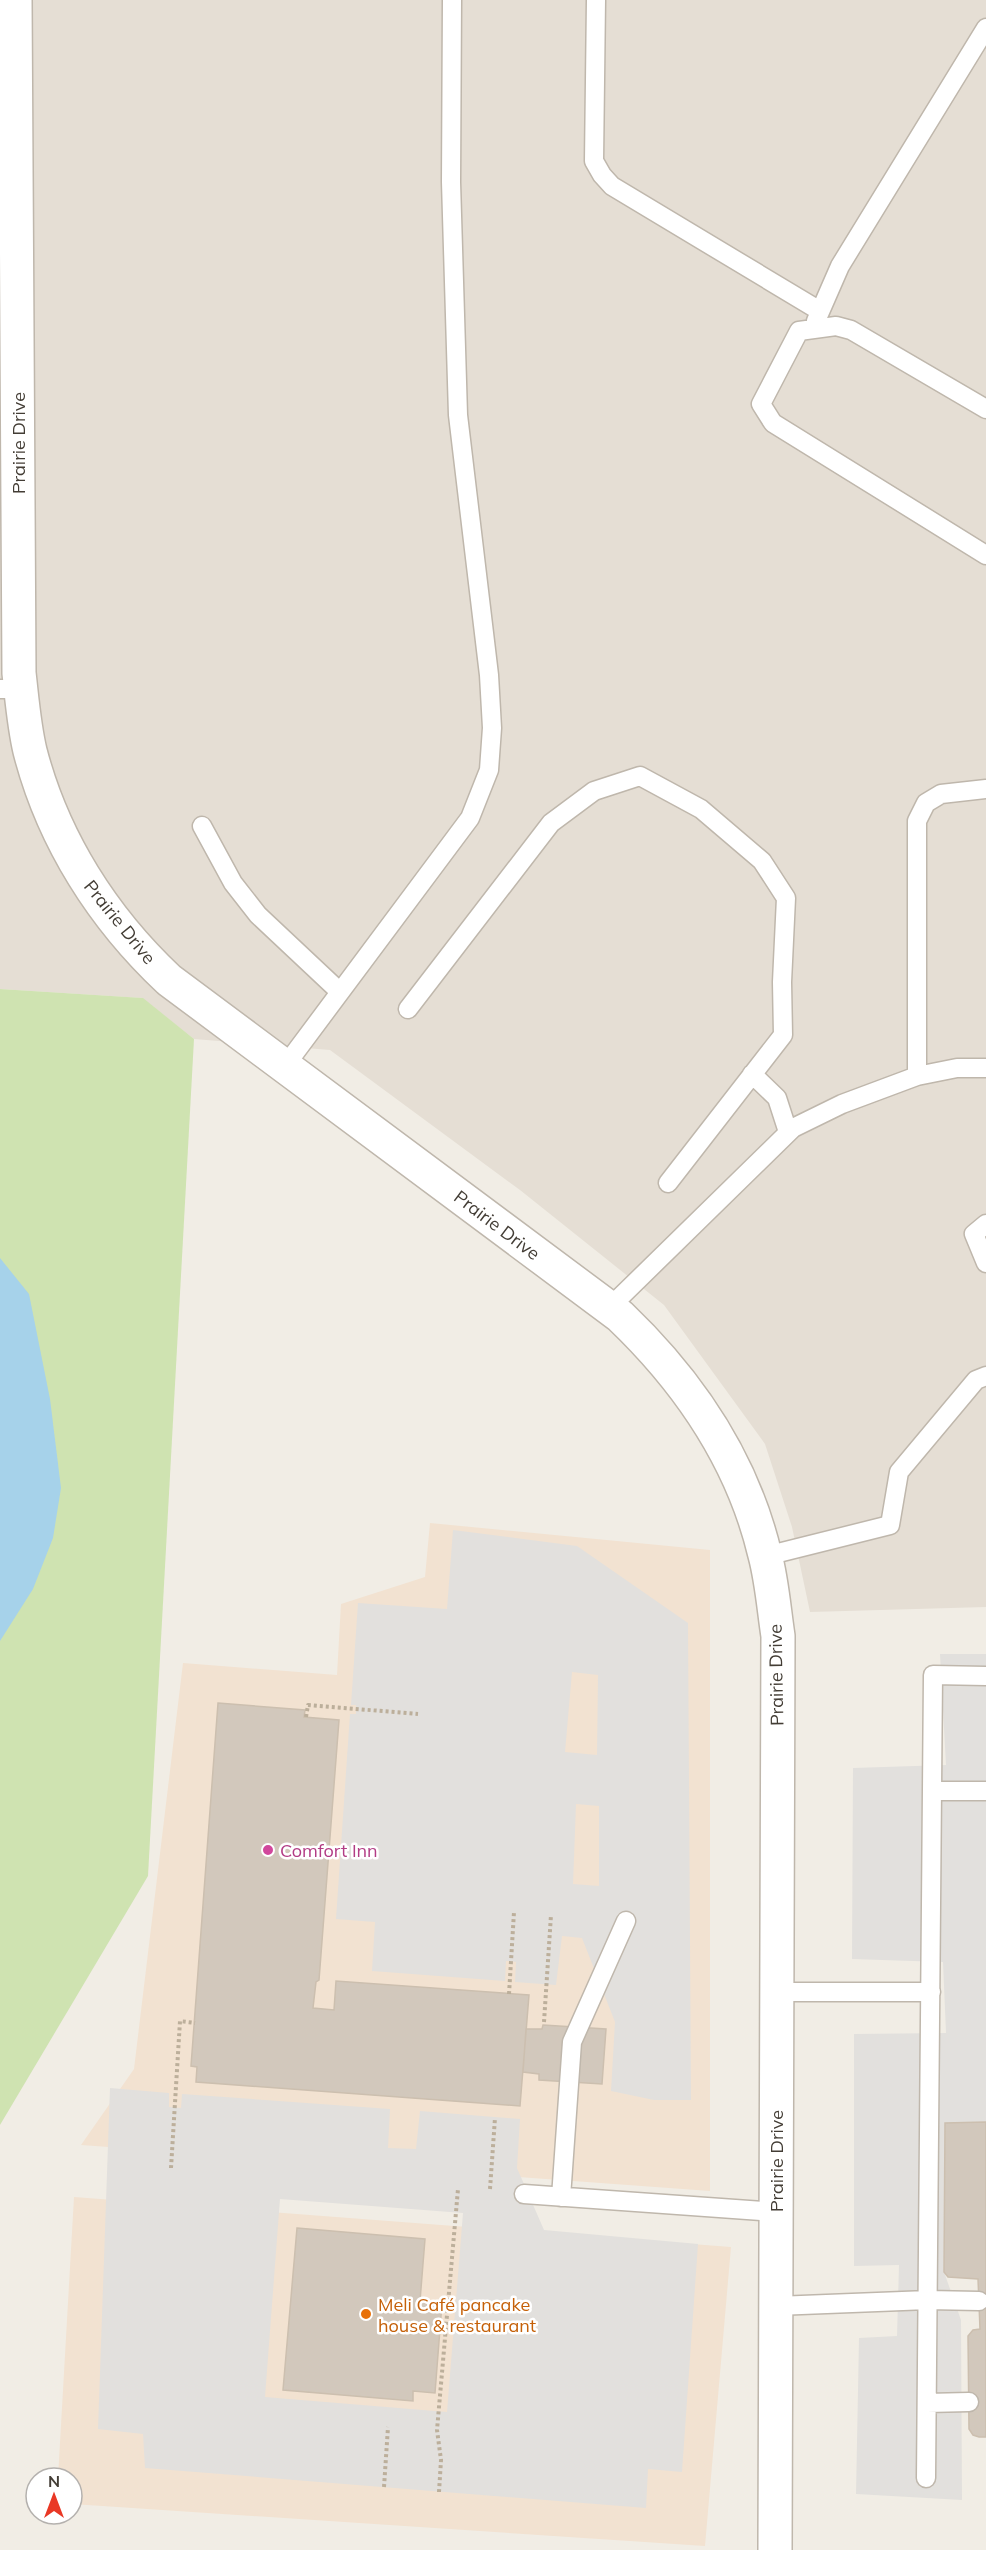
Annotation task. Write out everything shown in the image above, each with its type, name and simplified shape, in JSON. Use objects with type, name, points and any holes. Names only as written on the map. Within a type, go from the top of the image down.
[{"type":"street","name":"Prairie Drive","points":[[15,0],[8,231],[9,365],[19,662],[10,689],[56,824],[93,892],[141,953],[169,980],[609,1308],[650,1345],[700,1408],[722,1442],[740,1480],[766,1556],[778,1636],[775,2550]]},
{"type":"lane","points":[[285,1066],[470,818],[489,770],[492,728],[489,675],[458,415],[451,182],[452,0]]},
{"type":"lane","points":[[596,0],[594,162],[612,186],[816,319],[850,330],[986,409]]},
{"type":"lane","points":[[986,28],[840,266],[816,319],[799,331],[761,404],[773,423],[986,555]]},
{"type":"lane","points":[[408,1009],[550,823],[594,791],[640,776],[700,809],[762,861],[786,898],[783,1035],[668,1183]]},
{"type":"lane","points":[[917,1076],[917,821],[926,803],[941,794],[986,789]]},
{"type":"lane","points":[[202,826],[233,883],[258,915],[340,992]]},
{"type":"lane","points":[[609,1308],[788,1132],[842,1104],[917,1076],[957,1068],[986,1068]]},
{"type":"lane","points":[[752,1074],[777,1098],[788,1132]]},
{"type":"lane","points":[[986,1224],[974,1234],[986,1263]]},
{"type":"lane","points":[[766,1556],[890,1525],[899,1472],[976,1380],[986,1376]]},
{"type":"lane","points":[[926,2478],[928,2300],[937,2139],[931,1992],[933,1675],[986,1676]]},
{"type":"lane","points":[[933,1791],[986,1791]]},
{"type":"lane","points":[[561,2197],[572,2042],[626,1921]]},
{"type":"lane","points":[[777,1992],[931,1992]]},
{"type":"lane","points":[[524,2194],[776,2212]]},
{"type":"lane","points":[[776,2306],[928,2300],[979,2301]]},
{"type":"lane","points":[[927,2403],[969,2402]]},
{"type":"path","points":[[306,1717],[308,1705],[418,1714]]},
{"type":"path","points":[[509,1994],[514,1912]]},
{"type":"path","points":[[547,1984],[551,1915]]},
{"type":"path","points":[[171,2168],[180,2021],[195,2023]]},
{"type":"path","points":[[490,2192],[495,2118]]},
{"type":"path","points":[[439,2492],[441,2460],[437,2430],[458,2189]]},
{"type":"path","points":[[440,2326],[446,2326]]},
{"type":"path","points":[[384,2487],[388,2427]]},
{"type":"shaded area","points":[[0,0],[986,0],[986,1607],[810,1612],[792,1527],[765,1444],[664,1305],[520,1190],[330,1050],[194,1039],[142,998],[0,989]]},
{"type":"shaded area","points":[[430,1523],[710,1550],[710,2191],[81,2145],[134,2069],[183,1663],[337,1675],[341,1604],[425,1577]]},
{"type":"shaded area","points":[[453,1530],[577,1546],[688,1623],[691,2100],[654,2100],[611,2091],[615,2022],[582,1938],[562,1936],[556,1985],[515,1982],[516,1962],[510,1961],[506,1961],[505,1981],[372,1971],[375,1922],[336,1919],[350,1714],[356,1714],[356,1705],[351,1705],[358,1603],[447,1609]],"holes":[[[572,1672],[598,1675],[597,1755],[565,1752]],[[576,1804],[599,1806],[599,1886],[573,1884]]]},
{"type":"shaded area","points":[[940,1654],[986,1654],[986,2122],[945,2123],[944,2272],[961,2320],[962,2500],[856,2494],[859,2338],[897,2336],[899,2265],[854,2266],[854,2034],[946,2033],[943,1962],[852,1959],[853,1768],[946,1765]]},
{"type":"shaded area","points":[[110,2088],[169,2093],[169,2107],[181,2108],[182,2094],[390,2109],[388,2148],[416,2149],[420,2111],[520,2119],[517,2168],[544,2230],[698,2244],[682,2472],[648,2469],[646,2508],[145,2468],[143,2434],[98,2429]],"holes":[[[280,2199],[463,2213],[447,2412],[265,2397]]]},
{"type":"shaded area","points":[[74,2197],[731,2247],[705,2546],[84,2505],[84,2466],[59,2466]]},
{"type":"green space","points":[[0,989],[143,998],[194,1039],[148,1876],[0,2125]]},
{"type":"water","points":[[0,1258],[29,1294],[50,1399],[61,1488],[53,1538],[33,1589],[0,1641]]},
{"type":"building","name":"Comfort Inn","points":[[218,1703],[305,1710],[304,1717],[339,1720],[319,1980],[316,1982],[313,2008],[334,2010],[336,1981],[529,1995],[520,2106],[196,2082],[197,2067],[191,2066]]},
{"type":"building","points":[[543,2025],[606,2029],[602,2084],[539,2080],[539,2074],[523,2072],[526,2029],[542,2029]]},
{"type":"building","points":[[986,2122],[986,2437],[979,2437],[973,2435],[969,2429],[968,2336],[973,2330],[980,2329],[978,2279],[948,2277],[944,2272],[945,2123]]},
{"type":"building","name":"Meli Café pancake house & restaurant","points":[[297,2228],[425,2239],[420,2301],[442,2303],[435,2393],[413,2391],[413,2401],[283,2390]]},
{"type":"place","name":"Comfort Inn","points":[[268,1850]]},
{"type":"place","name":"Meli Café pancake house & restaurant","points":[[366,2314]]}]
